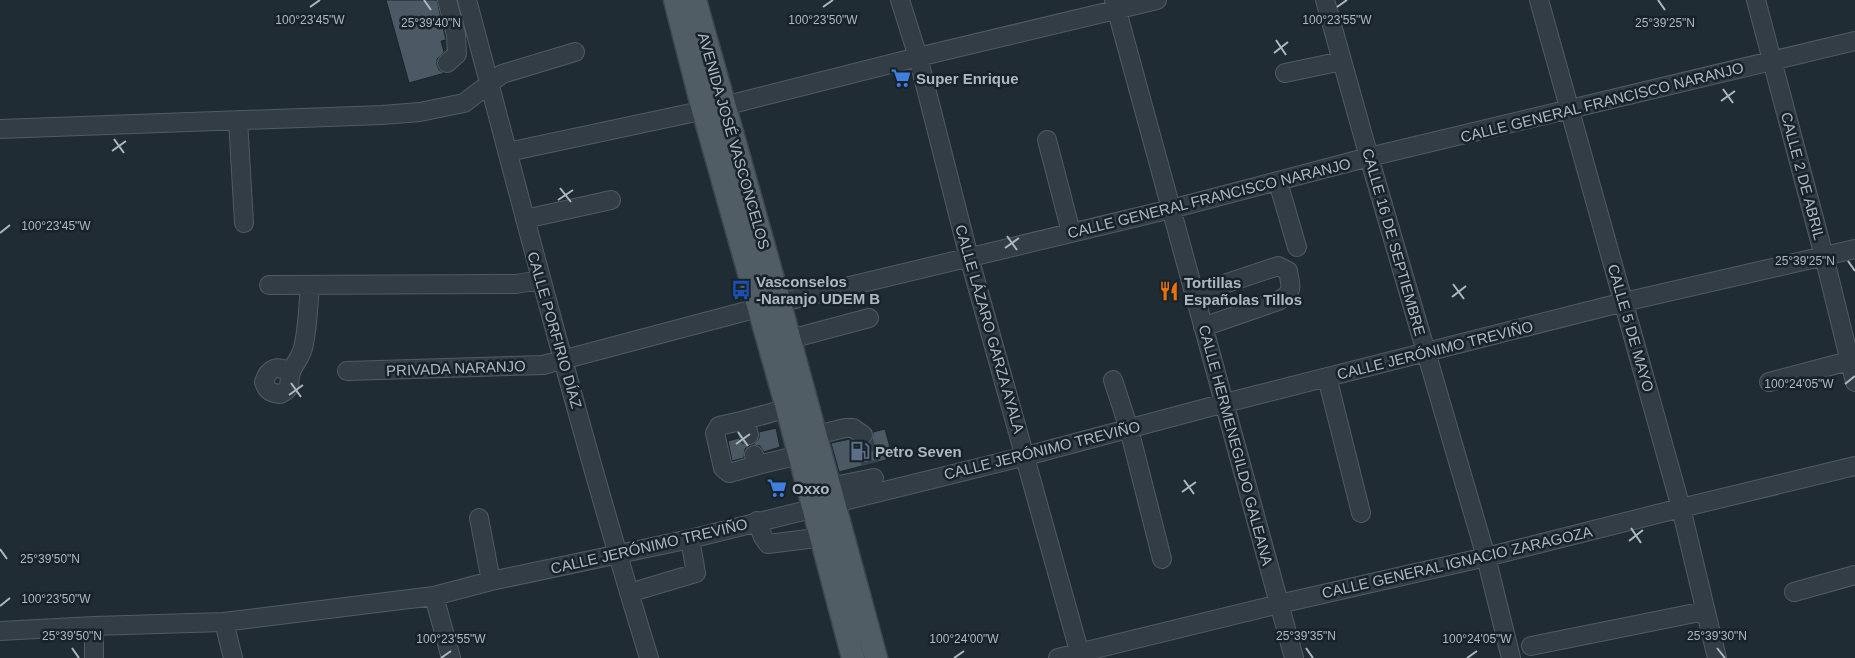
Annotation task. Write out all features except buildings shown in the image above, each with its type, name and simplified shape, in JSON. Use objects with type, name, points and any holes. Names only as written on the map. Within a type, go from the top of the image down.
[{"type":"main road","name":"AVENIDA JOSÉ VASCONCELOS","points":[[675,0],[780,304],[779,342]]},
{"type":"main road","name":"AVENIDA JOSÉ VASCONCELOS","points":[[695,0],[713,108],[758,308],[779,342],[797,405],[831,536],[853,658]]},
{"type":"main road","name":"AVENIDA JOSÉ VASCONCELOS","points":[[831,536],[876,658]]},
{"type":"street","name":"CALLE LÁZARO GARZA AYALA","points":[[900,0],[918,57],[969,257],[1081,656]]},
{"type":"street","points":[[508,152],[713,108],[1115,5],[1157,0]]},
{"type":"street","name":"CALLE 16 DE SEPTIEMBRE","points":[[1325,0],[1369,158],[1486,558],[1511,658]]},
{"type":"street","name":"CALLE 5 DE MAYO","points":[[1539,0],[1681,508],[1717,658]]},
{"type":"street","name":"CALLE 2 DE ABRIL","points":[[1756,0],[1824,256],[1855,382]]},
{"type":"street","name":"CALLE HERMENEGILDO GALEANA","points":[[1115,5],[1294,658]]},
{"type":"street","points":[[447,63],[457,54],[456,35],[449,8],[468,6]]},
{"type":"street","name":"CALLE PORFIRIO DÍAZ","points":[[468,6],[541,280],[618,555],[649,658]]},
{"type":"street","name":"CALLE GENERAL FRANCISCO NARANJO","points":[[564,359],[758,308],[1171,209],[1369,158],[1855,42]]},
{"type":"street","points":[[0,129],[420,112],[464,103],[502,74],[576,52]]},
{"type":"street","points":[[1285,73],[1342,61]]},
{"type":"street","points":[[238,120],[244,223]]},
{"type":"street","points":[[1047,140],[1071,232]]},
{"type":"street","points":[[1278,182],[1297,247]]},
{"type":"street","points":[[525,219],[611,200]]},
{"type":"street","name":"CALLE JERÓNIMO TREVIÑO","points":[[0,631],[224,622],[434,596],[491,581],[690,539],[758,521],[874,478],[1026,456],[1327,376],[1624,302],[1855,249]]},
{"type":"street","points":[[1194,294],[1278,266],[1288,271],[1291,288],[1288,295],[1278,301],[1203,327]]},
{"type":"street","points":[[269,285],[516,284],[541,280]]},
{"type":"street","points":[[290,373],[303,349],[310,286]]},
{"type":"street","points":[[779,342],[869,318]]},
{"type":"street","name":"PRIVADA NARANJO","points":[[347,371],[543,365],[564,359]]},
{"type":"street","points":[[1770,382],[1850,361]]},
{"type":"street","points":[[1327,376],[1360,513]]},
{"type":"street","points":[[1113,380],[1129,429],[1162,559]]},
{"type":"street","points":[[797,405],[747,428],[719,426],[715,433],[723,468],[729,473],[756,460],[807,445],[846,428],[853,428],[862,435]]},
{"type":"street","name":"CALLE GENERAL IGNACIO ZARAGOZA","points":[[1058,658],[1081,656],[1280,604],[1486,558],[1855,466]]},
{"type":"street","points":[[479,518],[491,581]]},
{"type":"street","points":[[758,521],[763,538],[768,544],[831,536]]},
{"type":"street","points":[[629,593],[696,573],[690,539]]},
{"type":"street","points":[[1794,592],[1855,575]]},
{"type":"street","points":[[434,596],[451,658]]},
{"type":"street","points":[[1531,646],[1705,611]]},
{"type":"street","points":[[224,622],[233,658]]},
{"type":"street","points":[[94,626],[94,658]]},
{"type":"tunnel","points":[[863,435],[870,464]]},
{"type":"place","name":"Super Enrique","points":[[901,78]]},
{"type":"place","name":"Vasconselos -Naranjo UDEM B","points":[[741,290]]},
{"type":"place","name":"Tortillas Españolas Tillos","points":[[1169,291]]},
{"type":"place","name":"Petro Seven","points":[[860,451]]},
{"type":"place","name":"Oxxo","points":[[777,488]]}]
